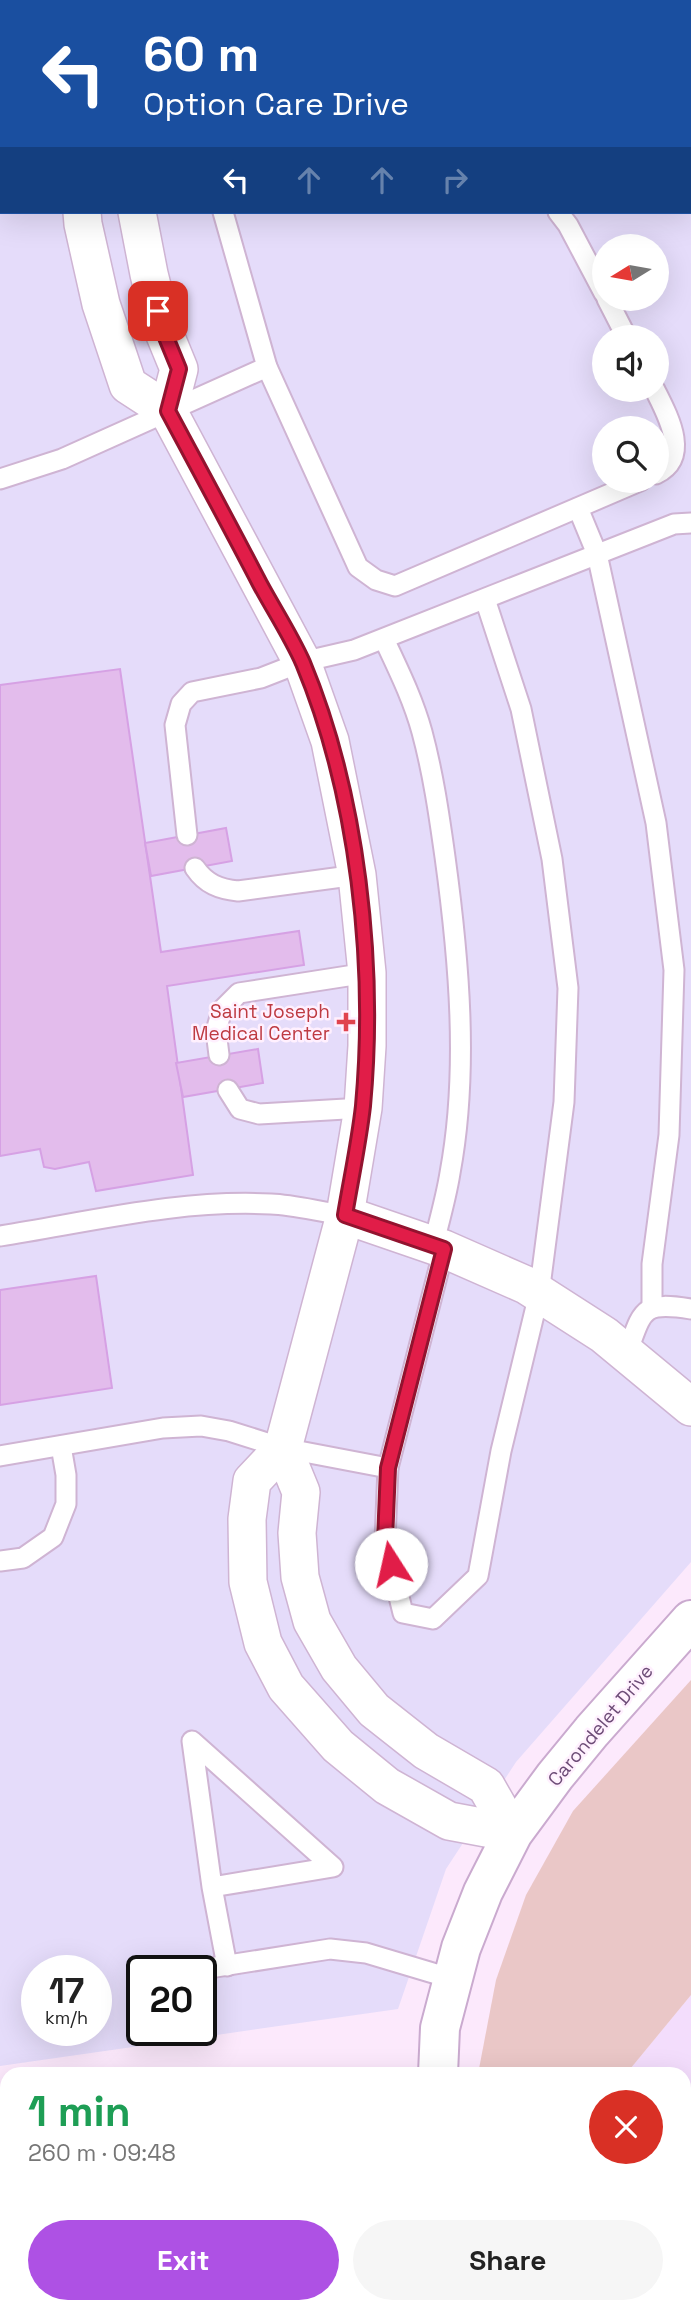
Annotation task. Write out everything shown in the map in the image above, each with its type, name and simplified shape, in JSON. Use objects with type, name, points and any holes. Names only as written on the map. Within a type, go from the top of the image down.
[{"type":"street","points":[[82,214],[101,304],[128,385],[168,411],[302,662],[330,741],[346,809],[357,875],[367,973],[367,1046],[363,1108],[345,1215],[283,1448],[252,1481],[247,1519],[248,1582],[263,1643],[286,1687],[338,1746],[387,1786],[449,1821],[513,1833]]},
{"type":"street","points":[[137,214],[163,330],[179,369],[168,411]]},
{"type":"street","points":[[345,1215],[438,1247],[526,1285],[604,1335],[691,1407]]},
{"type":"street","points":[[283,1448],[301,1492],[297,1533],[300,1577],[312,1621],[339,1668],[374,1710],[415,1742],[486,1786],[513,1833]]},
{"type":"street","name":"Carondelet Drive","points":[[438,2067],[440,2028],[461,1948],[483,1892],[513,1833],[592,1731],[691,1620]]},
{"type":"lane","points":[[224,214],[267,367],[358,567],[376,580],[395,586],[612,493]]},
{"type":"lane","points":[[560,214],[592,270]]},
{"type":"lane","points":[[0,479],[62,459],[267,367]]},
{"type":"lane","points":[[669,418],[676,431],[677,450],[669,465]]},
{"type":"lane","points":[[578,508],[597,554],[656,823],[674,971],[669,1135],[652,1264],[652,1307]]},
{"type":"lane","points":[[187,835],[175,725],[181,704],[192,692],[261,678],[302,662],[354,650],[674,524],[691,523]]},
{"type":"lane","points":[[384,639],[405,683],[421,730],[434,782],[454,918],[460,1016],[458,1107],[450,1172],[438,1247],[388,1468],[385,1540],[404,1613],[433,1619],[478,1576],[501,1451],[539,1294],[564,1102],[568,988],[552,859],[522,709],[485,598]]},
{"type":"lane","points":[[195,868],[202,878],[220,889],[239,891],[357,875]]},
{"type":"lane","points":[[219,1055],[216,1031],[222,1010],[239,993],[367,973]]},
{"type":"lane","points":[[228,1090],[240,1108],[259,1114],[363,1108]]},
{"type":"lane","points":[[0,1236],[168,1209],[218,1204],[272,1204],[345,1215]]},
{"type":"lane","points":[[626,1353],[639,1320],[652,1307],[663,1304],[691,1309]]},
{"type":"lane","points":[[0,1456],[163,1429],[201,1426],[283,1448],[388,1468]]},
{"type":"lane","points":[[0,1561],[23,1558],[52,1537],[66,1504],[66,1475],[61,1446]]},
{"type":"lane","points":[[212,1886],[333,1867],[192,1741],[206,1847],[212,1886],[226,1966]]},
{"type":"lane","points":[[217,1967],[330,1949],[366,1953],[453,1979]]},
{"type":"shaded area","name":"Saint Joseph Medical Center","points":[[0,214],[691,214],[691,1562],[516,1762],[446,1869],[398,2009],[217,2035],[217,1955],[126,1955],[126,2046],[140,2046],[0,2066]]},
{"type":"shaded area","points":[[691,1680],[691,1995],[632,2067],[479,2067],[496,1980],[526,1895],[573,1811]]},
{"type":"shaded area","points":[[691,1995],[691,2067],[632,2067]]},
{"type":"building","points":[[120,669],[161,952],[299,931],[304,965],[167,986],[193,1175],[96,1191],[89,1162],[55,1169],[44,1167],[40,1149],[0,1156],[0,685]]},
{"type":"building","points":[[226,828],[232,861],[151,876],[145,843]]},
{"type":"building","points":[[258,1049],[263,1083],[183,1097],[176,1063]]},
{"type":"building","points":[[96,1276],[112,1388],[0,1405],[0,1290]]},
{"type":"place","name":"Saint Joseph Medical Center","points":[[346,1022]]},
{"type":"route","points":[[158,311],[179,369],[168,411],[302,662],[330,741],[346,809],[357,875],[367,973],[367,1046],[363,1108],[345,1215],[444,1249],[388,1468],[385,1540],[391,1564]]}]
